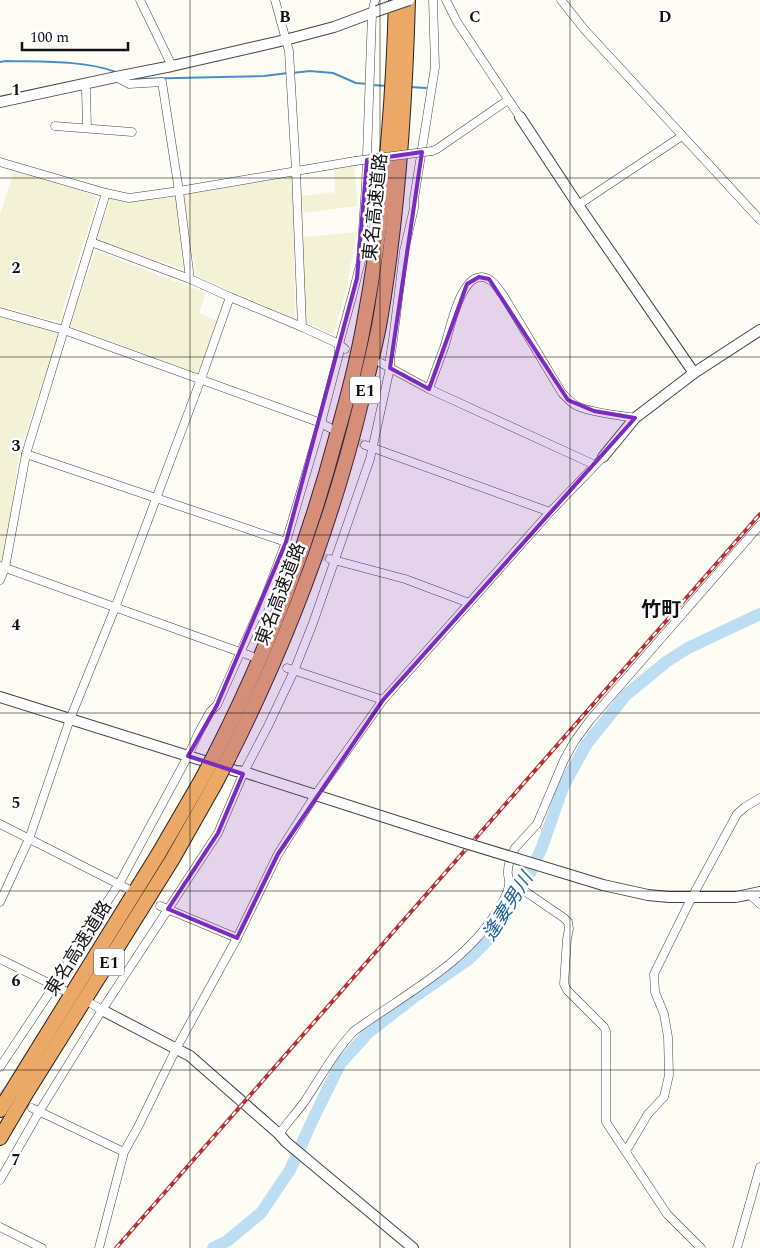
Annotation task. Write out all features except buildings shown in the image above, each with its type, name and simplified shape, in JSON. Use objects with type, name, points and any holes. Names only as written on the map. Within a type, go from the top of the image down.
[{"type":"highway","name":"東名高速道路","points":[[0,1110],[159,853],[216,752],[261,656],[304,544],[325,481],[353,375],[364,323],[381,209],[391,101],[396,0]]},
{"type":"highway","name":"東名高速道路","points":[[0,1138],[172,860],[215,784],[264,685],[318,550],[339,487],[365,388],[378,328],[400,168],[409,0]]},
{"type":"street","points":[[140,0],[172,66]]},
{"type":"street","points":[[275,0],[289,51],[302,327]]},
{"type":"street","points":[[0,1067],[119,884],[199,732],[210,712],[217,705],[286,542],[321,423],[338,354],[342,346],[361,261],[375,13],[374,0]]},
{"type":"street","points":[[0,102],[285,40],[334,27],[409,0]]},
{"type":"street","points":[[0,1180],[35,1110],[218,833],[244,772],[268,726],[291,669],[313,622],[369,446],[390,368],[404,251],[414,208],[435,67],[433,0]]},
{"type":"street","points":[[446,0],[457,22],[508,100],[694,373]]},
{"type":"street","points":[[561,0],[584,29],[760,220]]},
{"type":"street","points":[[116,77],[129,84],[162,82],[190,279]]},
{"type":"street","points":[[83,84],[86,90],[87,128]]},
{"type":"street","points":[[0,162],[129,198],[437,149],[508,100]]},
{"type":"street","points":[[56,126],[132,132]]},
{"type":"street","points":[[578,205],[682,136]]},
{"type":"street","points":[[0,580],[26,454],[106,193]]},
{"type":"street","points":[[91,242],[190,279],[342,346]]},
{"type":"street","points":[[429,389],[459,300],[467,284],[479,277],[489,279],[503,294],[568,400],[577,406],[594,411],[635,418]]},
{"type":"street","points":[[0,902],[29,839],[70,719],[115,608],[202,379],[230,298]]},
{"type":"street","points":[[0,312],[64,330],[202,379],[330,428]]},
{"type":"street","points":[[99,1248],[124,1152],[176,1048],[237,938],[278,854],[316,794],[383,700],[550,512],[599,461],[635,418],[694,373],[760,330]]},
{"type":"street","points":[[380,363],[429,389],[599,461]]},
{"type":"street","points":[[369,446],[550,512]]},
{"type":"street","points":[[26,454],[286,542]]},
{"type":"street","points":[[701,1248],[667,1214],[606,1122],[606,1031],[567,990],[564,984],[568,922],[513,883],[508,877],[508,869],[515,848],[536,824],[564,760],[590,720],[760,525]]},
{"type":"street","points":[[333,560],[405,579],[469,603]]},
{"type":"street","points":[[2,567],[251,656]]},
{"type":"street","points":[[291,669],[383,700]]},
{"type":"street","points":[[0,697],[603,885],[648,895],[669,897],[726,897],[760,892]]},
{"type":"street","points":[[626,1151],[648,1114],[664,1097],[669,1075],[668,1038],[664,1014],[655,992],[654,974],[692,897],[737,814],[760,798]]},
{"type":"street","points":[[0,824],[130,890]]},
{"type":"street","points":[[282,1138],[343,1043],[354,1031],[449,964],[481,934],[501,905],[513,883]]},
{"type":"street","points":[[749,894],[760,904]]},
{"type":"street","points":[[160,906],[237,938]]},
{"type":"street","points":[[0,959],[65,991]]},
{"type":"street","points":[[92,1004],[190,1056],[306,1160],[414,1248]]},
{"type":"street","points":[[35,1110],[124,1152]]},
{"type":"street","points":[[737,1248],[760,1167]]},
{"type":"street","points":[[0,1227],[42,1248]]},
{"type":"highlighted area","points":[[422,152],[390,368],[429,389],[467,284],[479,277],[489,279],[568,400],[594,411],[635,418],[383,700],[278,854],[237,938],[168,909],[218,833],[243,774],[188,756],[217,705],[286,542],[357,278],[367,160]]},
{"type":"shaded area","points":[[354,166],[358,206],[303,213],[302,196],[335,192],[334,168]]},
{"type":"shaded area","points":[[14,171],[95,195],[97,199],[59,322],[0,306],[0,215]]},
{"type":"shaded area","points":[[293,176],[295,319],[196,276],[183,195]]},
{"type":"shaded area","points":[[176,197],[183,269],[96,241],[111,198],[127,201]]},
{"type":"shaded area","points":[[357,232],[346,291],[333,334],[304,322],[303,237]]},
{"type":"shaded area","points":[[96,251],[206,293],[199,313],[218,321],[200,374],[69,326]]},
{"type":"shaded area","points":[[0,315],[56,331],[59,335],[20,449],[4,564],[0,565]]},
{"type":"waterway","points":[[0,62],[62,62],[90,65],[116,72]]},
{"type":"waterway","points":[[292,73],[310,71],[333,73],[356,83],[368,84]]},
{"type":"waterway","points":[[132,79],[264,76],[288,73]]},
{"type":"waterway","points":[[372,85],[388,86]]},
{"type":"waterway","points":[[410,87],[426,88]]},
{"type":"waterway","name":"逢妻男川","points":[[213,1248],[227,1241],[261,1213],[290,1170],[340,1064],[369,1032],[417,995],[469,959],[494,934],[531,871],[542,847],[563,787],[586,745],[626,695],[666,662],[688,648],[760,614]]},
{"type":"tunnel","points":[[335,431],[365,445]]},
{"type":"tunnel","points":[[286,542],[330,559]]},
{"type":"tunnel","points":[[0,1092],[32,1108]]},
{"type":"railway","points":[[116,1248],[760,514]]},
{"type":"district","name":"竹町","points":[[661,609]]}]
